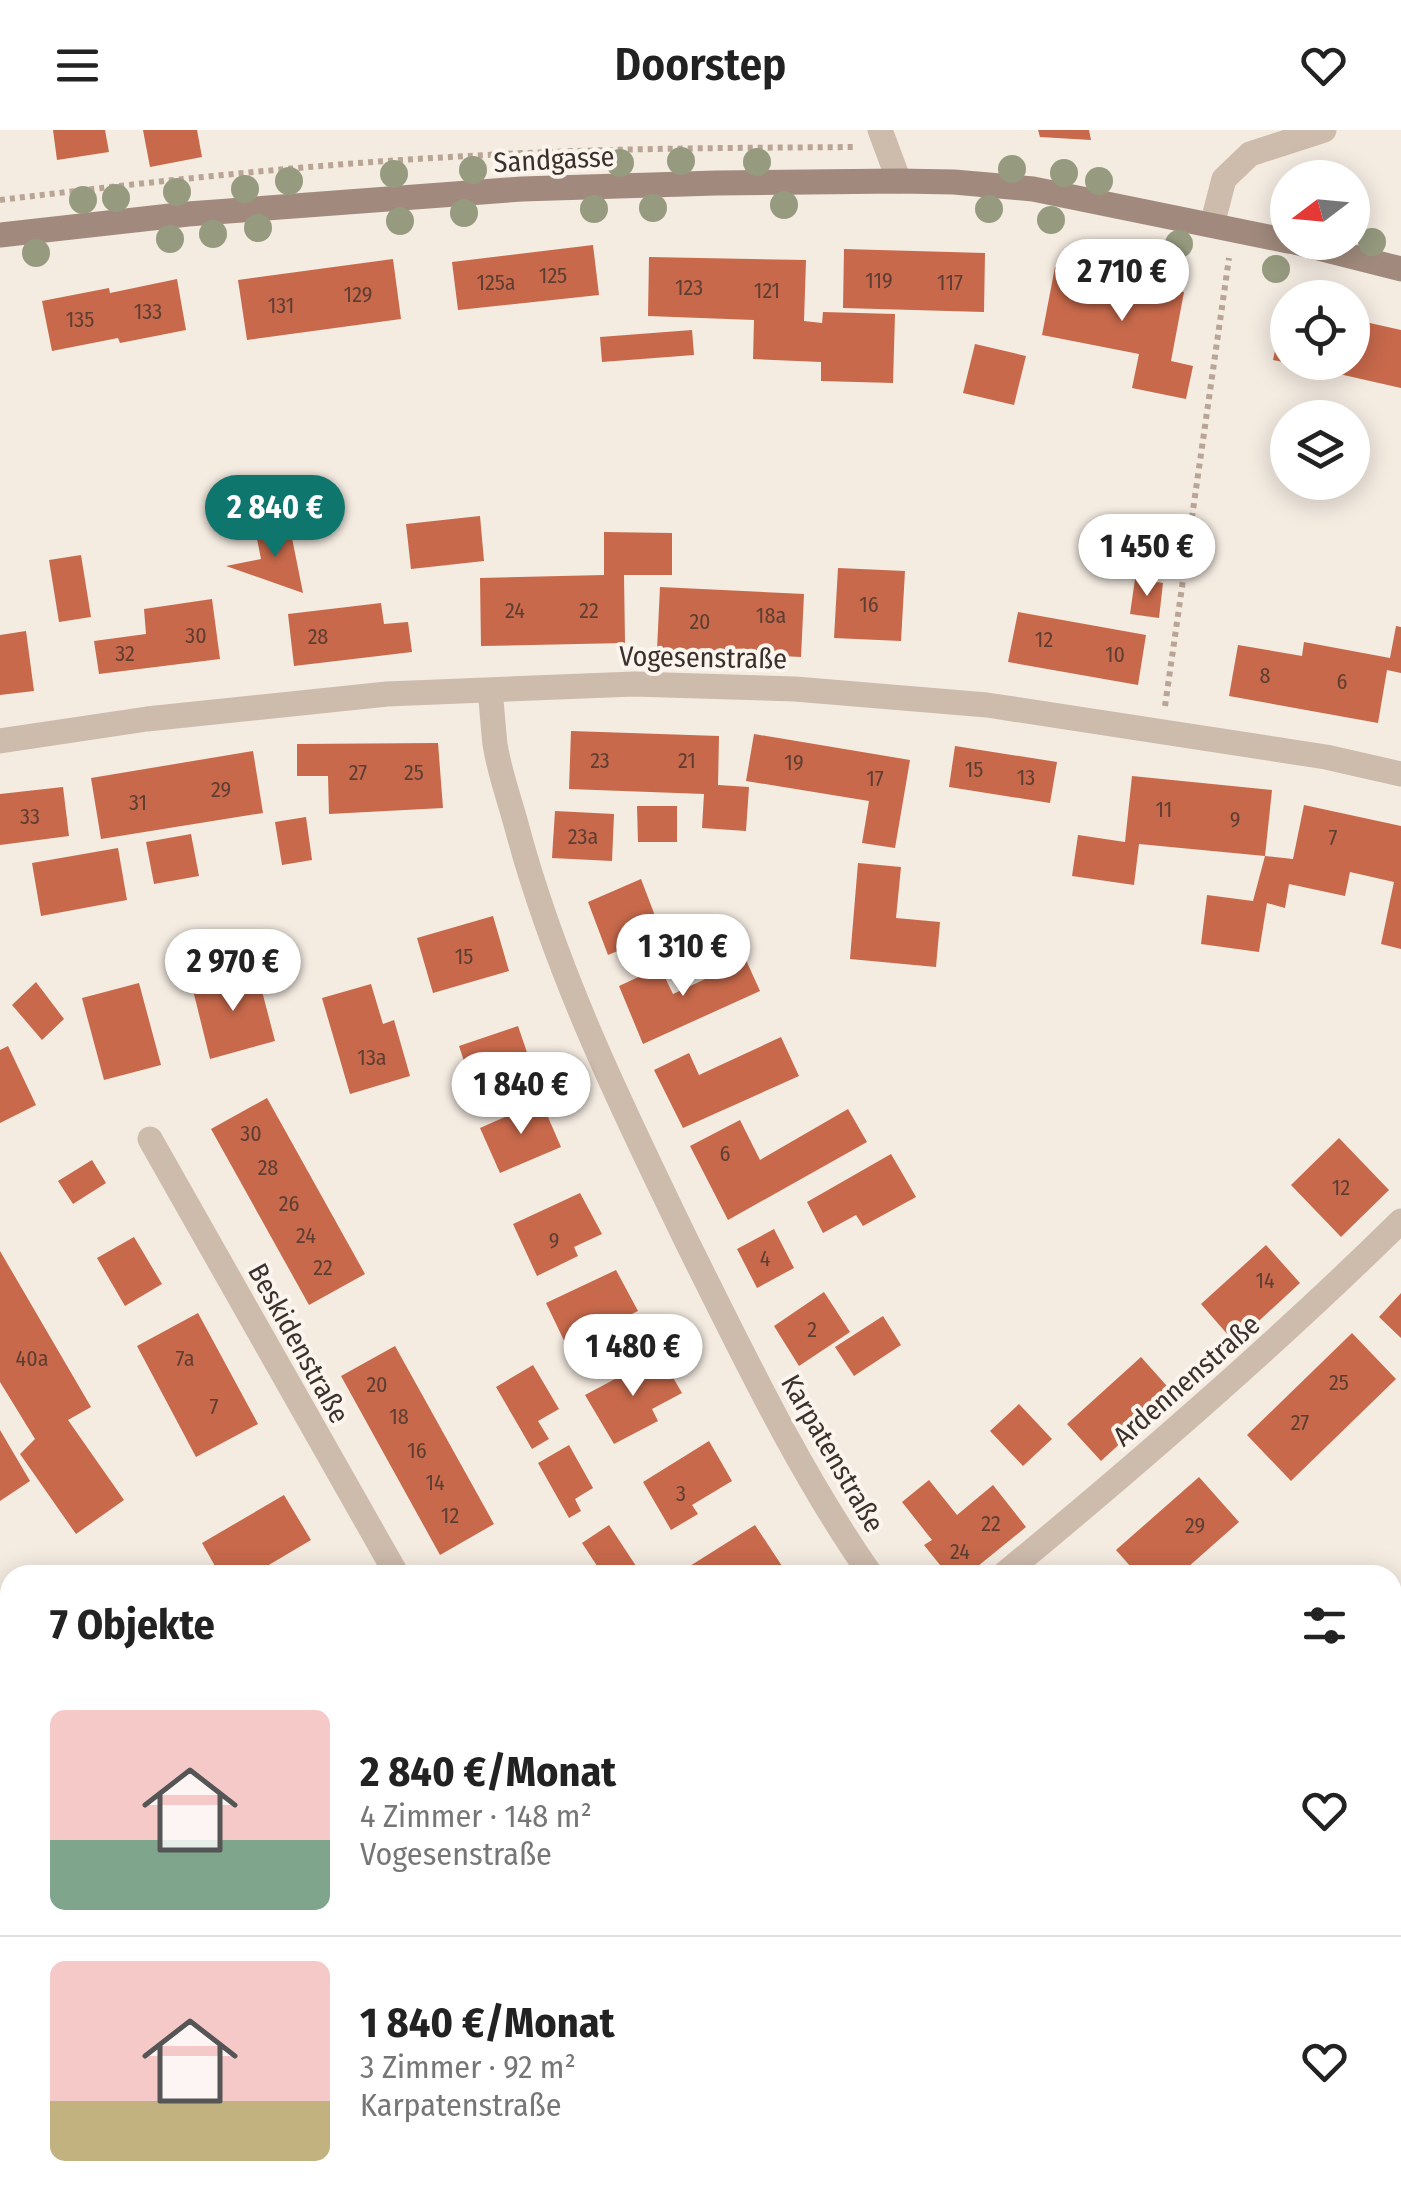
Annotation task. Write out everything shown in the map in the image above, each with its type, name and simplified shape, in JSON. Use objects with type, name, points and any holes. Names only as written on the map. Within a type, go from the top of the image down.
[{"type":"street","points":[[880,130],[899,181]]},
{"type":"street","points":[[1223,227],[1224,179],[1250,154],[1324,130]]},
{"type":"street","name":"Sandgasse","points":[[0,235],[188,214],[522,189],[899,181],[1032,189],[1270,237]]},
{"type":"street","name":"Sandgasse","points":[[1367,260],[1401,268]]},
{"type":"street","name":"Vogesenstraße","points":[[0,740],[148,719],[387,694],[634,684],[795,689],[987,706],[1326,757],[1401,774]]},
{"type":"street","name":"Karpatenstraße","points":[[490,691],[496,747],[526,862],[597,1051],[725,1318],[799,1459],[863,1565]]},
{"type":"street","name":"Beskidenstraße","points":[[150,1139],[391,1565]]},
{"type":"street","name":"Ardennenstraße","points":[[1015,1565],[1210,1401],[1401,1221]]},
{"type":"path","points":[[1162,732],[1223,227]]},
{"type":"building","points":[[53,130],[105,130],[109,152],[57,160]]},
{"type":"building","points":[[143,130],[197,130],[202,157],[150,167]]},
{"type":"building","points":[[1038,130],[1089,130],[1091,140],[1040,137]]},
{"type":"building","points":[[593,245],[599,295],[458,310],[452,262]]},
{"type":"building","points":[[844,249],[985,253],[984,312],[843,308]]},
{"type":"building","points":[[649,257],[806,260],[804,321],[822,323],[823,312],[895,314],[893,383],[821,381],[821,362],[753,359],[754,320],[648,316]]},
{"type":"building","points":[[393,259],[401,319],[247,340],[238,280]]},
{"type":"building","points":[[1055,267],[1184,292],[1171,361],[1193,366],[1186,399],[1132,388],[1139,354],[1042,335]]},
{"type":"building","points":[[177,279],[186,330],[52,351],[42,301],[109,288],[110,293]]},
{"type":"building","points":[[1370,323],[1401,330],[1401,388],[1366,380],[1370,380]]},
{"type":"building","points":[[692,330],[694,355],[602,362],[600,337]]},
{"type":"building","points":[[975,344],[1026,356],[1014,405],[963,393]]},
{"type":"building","points":[[480,516],[484,561],[411,569],[406,524]]},
{"type":"building","points":[[290,528],[303,593],[226,566],[261,559],[256,534]]},
{"type":"building","points":[[604,532],[672,533],[672,575],[624,575],[625,643],[481,646],[480,578],[604,575]]},
{"type":"building","points":[[81,555],[91,617],[59,622],[49,560]]},
{"type":"building","points":[[838,568],[905,571],[901,641],[834,638]]},
{"type":"building","points":[[1135,579],[1163,583],[1159,618],[1130,614]]},
{"type":"building","points":[[660,587],[804,594],[801,657],[657,650]]},
{"type":"building","points":[[212,599],[220,659],[99,674],[94,641],[146,634],[144,609]]},
{"type":"building","points":[[381,603],[384,624],[408,622],[412,652],[294,666],[288,614]]},
{"type":"building","points":[[1018,612],[1146,635],[1138,685],[1008,662]]},
{"type":"building","points":[[1396,626],[1401,627],[1401,673],[1387,670],[1378,723],[1229,696],[1238,645],[1302,656],[1304,642],[1390,658]]},
{"type":"building","points":[[26,631],[34,691],[0,695],[0,635]]},
{"type":"building","points":[[571,731],[719,736],[718,785],[749,787],[746,831],[702,828],[704,794],[569,789]]},
{"type":"building","points":[[754,734],[910,760],[895,848],[862,843],[869,801],[746,781]]},
{"type":"building","points":[[438,743],[443,808],[329,814],[328,776],[297,776],[297,744]]},
{"type":"building","points":[[955,746],[1057,762],[1050,803],[949,787]]},
{"type":"building","points":[[253,751],[263,813],[101,839],[91,778]]},
{"type":"building","points":[[1132,776],[1272,790],[1265,856],[1139,844],[1134,885],[1072,876],[1078,835],[1125,842]]},
{"type":"building","points":[[63,787],[69,836],[0,845],[0,794]]},
{"type":"building","points":[[1304,805],[1401,826],[1401,949],[1381,944],[1394,882],[1350,872],[1345,896],[1289,884],[1285,908],[1267,903],[1259,952],[1201,944],[1207,895],[1253,901],[1265,856],[1293,859]]},
{"type":"building","points":[[637,806],[677,806],[677,842],[638,842]]},
{"type":"building","points":[[555,811],[614,814],[612,861],[552,858]]},
{"type":"building","points":[[306,817],[312,860],[282,865],[275,822]]},
{"type":"building","points":[[191,834],[199,876],[154,884],[146,842]]},
{"type":"building","points":[[118,848],[127,900],[41,916],[32,863]]},
{"type":"building","points":[[858,863],[901,867],[896,918],[940,922],[936,967],[850,959]]},
{"type":"building","points":[[641,879],[668,950],[644,960],[637,943],[608,955],[588,902]]},
{"type":"building","points":[[493,916],[509,971],[433,993],[417,938]]},
{"type":"building","points":[[746,960],[760,991],[643,1044],[619,986],[660,967],[673,994]]},
{"type":"building","points":[[256,968],[275,1041],[210,1059],[192,986]]},
{"type":"building","points":[[36,982],[64,1019],[42,1040],[12,1005]]},
{"type":"building","points":[[139,983],[161,1065],[104,1080],[82,998]]},
{"type":"building","points":[[371,984],[383,1024],[394,1020],[410,1076],[350,1094],[322,998]]},
{"type":"building","points":[[518,1026],[533,1070],[474,1091],[459,1046]]},
{"type":"building","points":[[781,1037],[799,1076],[683,1128],[654,1070],[689,1053],[699,1075]]},
{"type":"building","points":[[8,1046],[36,1105],[0,1123],[0,1050]]},
{"type":"building","points":[[267,1098],[365,1274],[309,1305],[211,1129]]},
{"type":"building","points":[[541,1101],[561,1147],[500,1173],[480,1128]]},
{"type":"building","points":[[848,1109],[867,1142],[728,1220],[690,1146],[740,1120],[760,1160]]},
{"type":"building","points":[[1339,1138],[1389,1190],[1341,1237],[1291,1185]]},
{"type":"building","points":[[891,1154],[916,1197],[863,1226],[856,1215],[823,1233],[807,1202]]},
{"type":"building","points":[[92,1160],[106,1183],[73,1204],[58,1181]]},
{"type":"building","points":[[580,1193],[602,1234],[574,1247],[578,1256],[537,1276],[513,1224]]},
{"type":"building","points":[[774,1229],[794,1268],[757,1288],[737,1249]]},
{"type":"building","points":[[134,1237],[162,1284],[125,1306],[97,1258]]},
{"type":"building","points":[[1266,1245],[1300,1283],[1235,1343],[1201,1304]]},
{"type":"building","points":[[0,1251],[91,1407],[68,1420],[124,1500],[76,1534],[20,1454],[35,1439],[0,1382]]},
{"type":"building","points":[[616,1270],[638,1311],[609,1325],[613,1332],[570,1353],[546,1303]]},
{"type":"building","points":[[824,1292],[850,1332],[799,1366],[774,1326]]},
{"type":"building","points":[[1401,1293],[1401,1338],[1379,1317]]},
{"type":"building","points":[[198,1313],[258,1424],[196,1457],[137,1346]]},
{"type":"building","points":[[883,1316],[901,1345],[854,1376],[835,1347]]},
{"type":"building","points":[[1352,1333],[1396,1379],[1291,1481],[1247,1435]]},
{"type":"building","points":[[395,1346],[494,1524],[440,1555],[341,1376]]},
{"type":"building","points":[[660,1355],[682,1393],[652,1409],[658,1421],[614,1444],[585,1395]]},
{"type":"building","points":[[1141,1357],[1174,1394],[1101,1461],[1067,1424]]},
{"type":"building","points":[[533,1365],[559,1409],[538,1421],[549,1439],[532,1449],[496,1387]]},
{"type":"building","points":[[1019,1404],[1052,1439],[1023,1466],[990,1431]]},
{"type":"building","points":[[0,1430],[30,1481],[0,1501]]},
{"type":"building","points":[[709,1441],[732,1481],[692,1505],[698,1514],[671,1530],[643,1482]]},
{"type":"building","points":[[569,1445],[593,1488],[575,1499],[581,1511],[569,1518],[538,1463]]},
{"type":"building","points":[[1199,1477],[1239,1522],[1190,1565],[1129,1565],[1116,1550]]},
{"type":"building","points":[[929,1480],[957,1515],[993,1485],[1026,1527],[979,1565],[940,1565],[924,1545],[932,1540],[902,1502]]},
{"type":"building","points":[[284,1495],[311,1540],[269,1565],[214,1565],[202,1543]]},
{"type":"building","points":[[609,1525],[635,1565],[596,1565],[582,1543]]},
{"type":"building","points":[[755,1525],[781,1565],[692,1565]]}]
